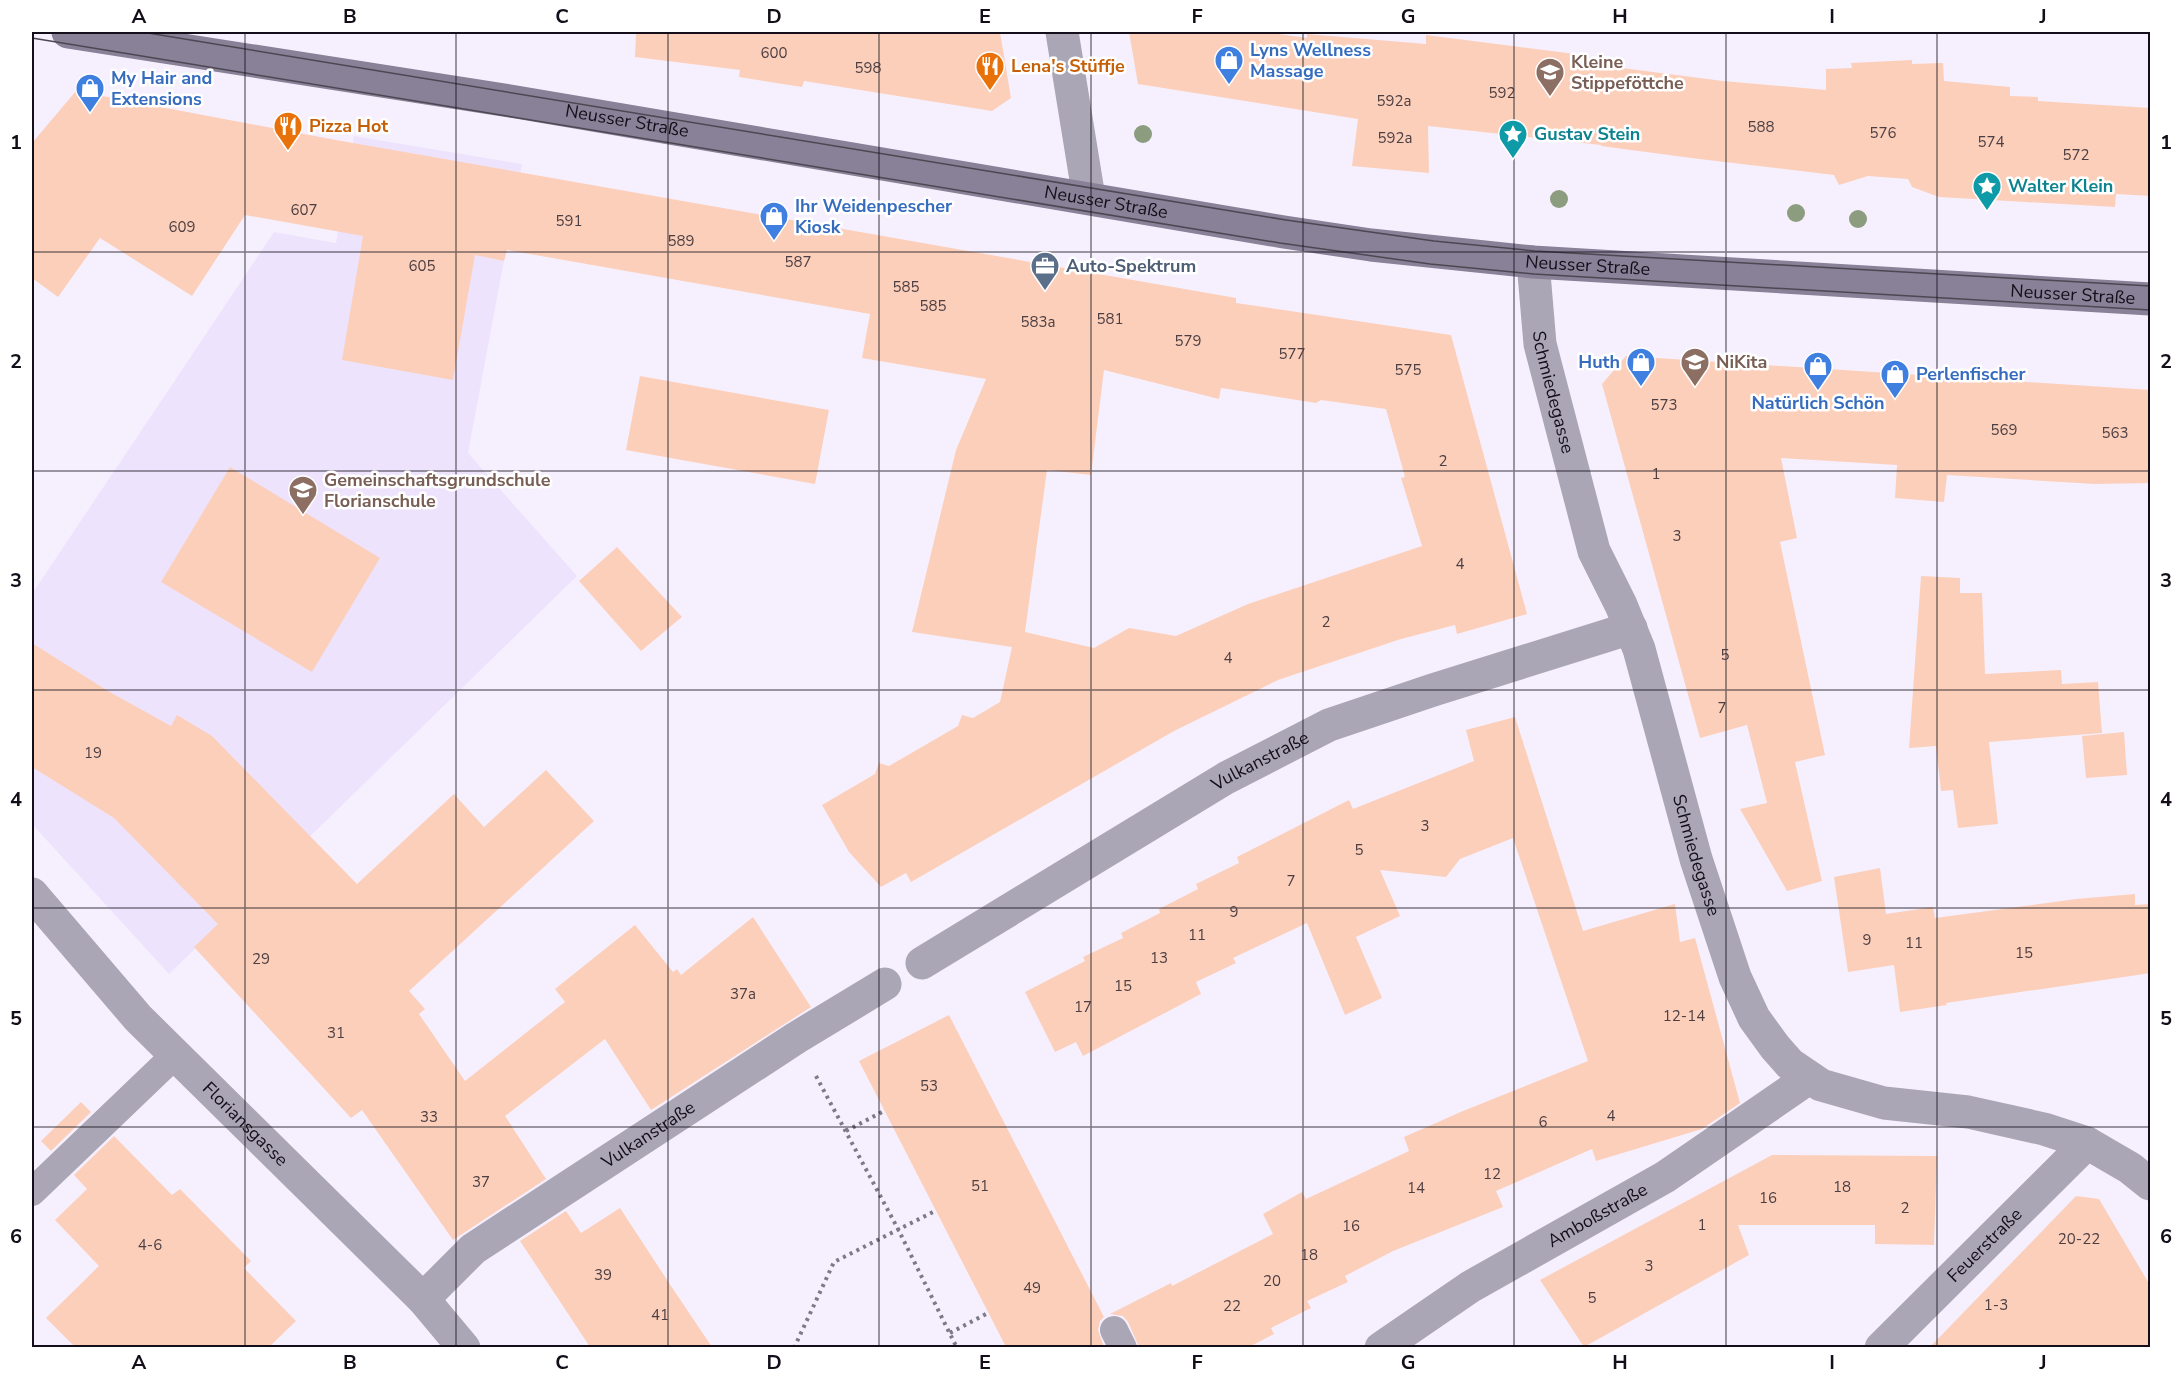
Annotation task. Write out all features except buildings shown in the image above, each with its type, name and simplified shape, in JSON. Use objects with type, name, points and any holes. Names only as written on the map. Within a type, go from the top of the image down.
[{"type":"main road","name":"Neusser Straße","points":[[68,32],[114,35],[1284,232],[1381,246],[1533,262],[2151,299]]},
{"type":"street","points":[[1062,32],[1089,198]]},
{"type":"street","name":"Schmiedegasse","points":[[1533,262],[1540,344],[1594,551],[1639,649],[1696,858],[1735,977],[1754,1018],[1790,1064],[1827,1088],[1884,1103],[1968,1112],[2006,1119],[2087,1143],[2130,1168],[2151,1184]]},
{"type":"street","name":"Vulkanstraße","points":[[922,963],[1226,778],[1329,724],[1631,628]]},
{"type":"street","name":"Floriansgasse","points":[[32,894],[138,1018],[423,1299],[464,1347]]},
{"type":"street","name":"Vulkanstraße","points":[[423,1299],[473,1249],[796,1038],[885,984]]},
{"type":"street","name":"Amboßstraße","points":[[1380,1347],[1470,1287],[1665,1177],[1809,1078]]},
{"type":"street","name":"Feuerstraße","points":[[1881,1347],[2087,1143]]},
{"type":"lane","points":[[32,1192],[175,1055]]},
{"type":"path","points":[[796,1038],[898,1229],[957,1347]]},
{"type":"path","points":[[846,1131],[884,1111]]},
{"type":"path","points":[[794,1347],[834,1262],[935,1211]]},
{"type":"path","points":[[950,1333],[988,1313]]},
{"type":"shaded area","name":"Gemeinschaftsgrundschule Florianschule","points":[[354,136],[522,164],[468,453],[577,576],[169,974],[32,824],[32,594],[274,232],[336,243]]},
{"type":"tram line","points":[[142,32],[1286,220],[1434,241],[1535,251],[2150,286]]},
{"type":"tram line","points":[[32,38],[1280,243],[1430,264],[1534,274],[2150,310]]},
{"type":"place","name":"Lyns Wellness Massage","points":[[1229,86]]},
{"type":"place","name":"Lena's Stüffje","points":[[990,92]]},
{"type":"place","name":"Kleine Stippeföttche","points":[[1550,98]]},
{"type":"place","name":"My Hair and Extensions","points":[[90,114]]},
{"type":"place","name":"Pizza Hot","points":[[288,152]]},
{"type":"place","name":"Gustav Stein","points":[[1513,160]]},
{"type":"place","name":"Walter Klein","points":[[1987,212]]},
{"type":"place","name":"Ihr Weidenpescher Kiosk","points":[[774,242]]},
{"type":"place","name":"Auto-Spektrum","points":[[1045,292]]},
{"type":"place","name":"Huth","points":[[1641,388]]},
{"type":"place","name":"NiKita","points":[[1695,388]]},
{"type":"place","name":"Natürlich Schön","points":[[1818,392]]},
{"type":"place","name":"Perlenfischer","points":[[1895,400]]},
{"type":"place","name":"Gemeinschaftsgrundschule Florianschule","points":[[303,516]]}]
